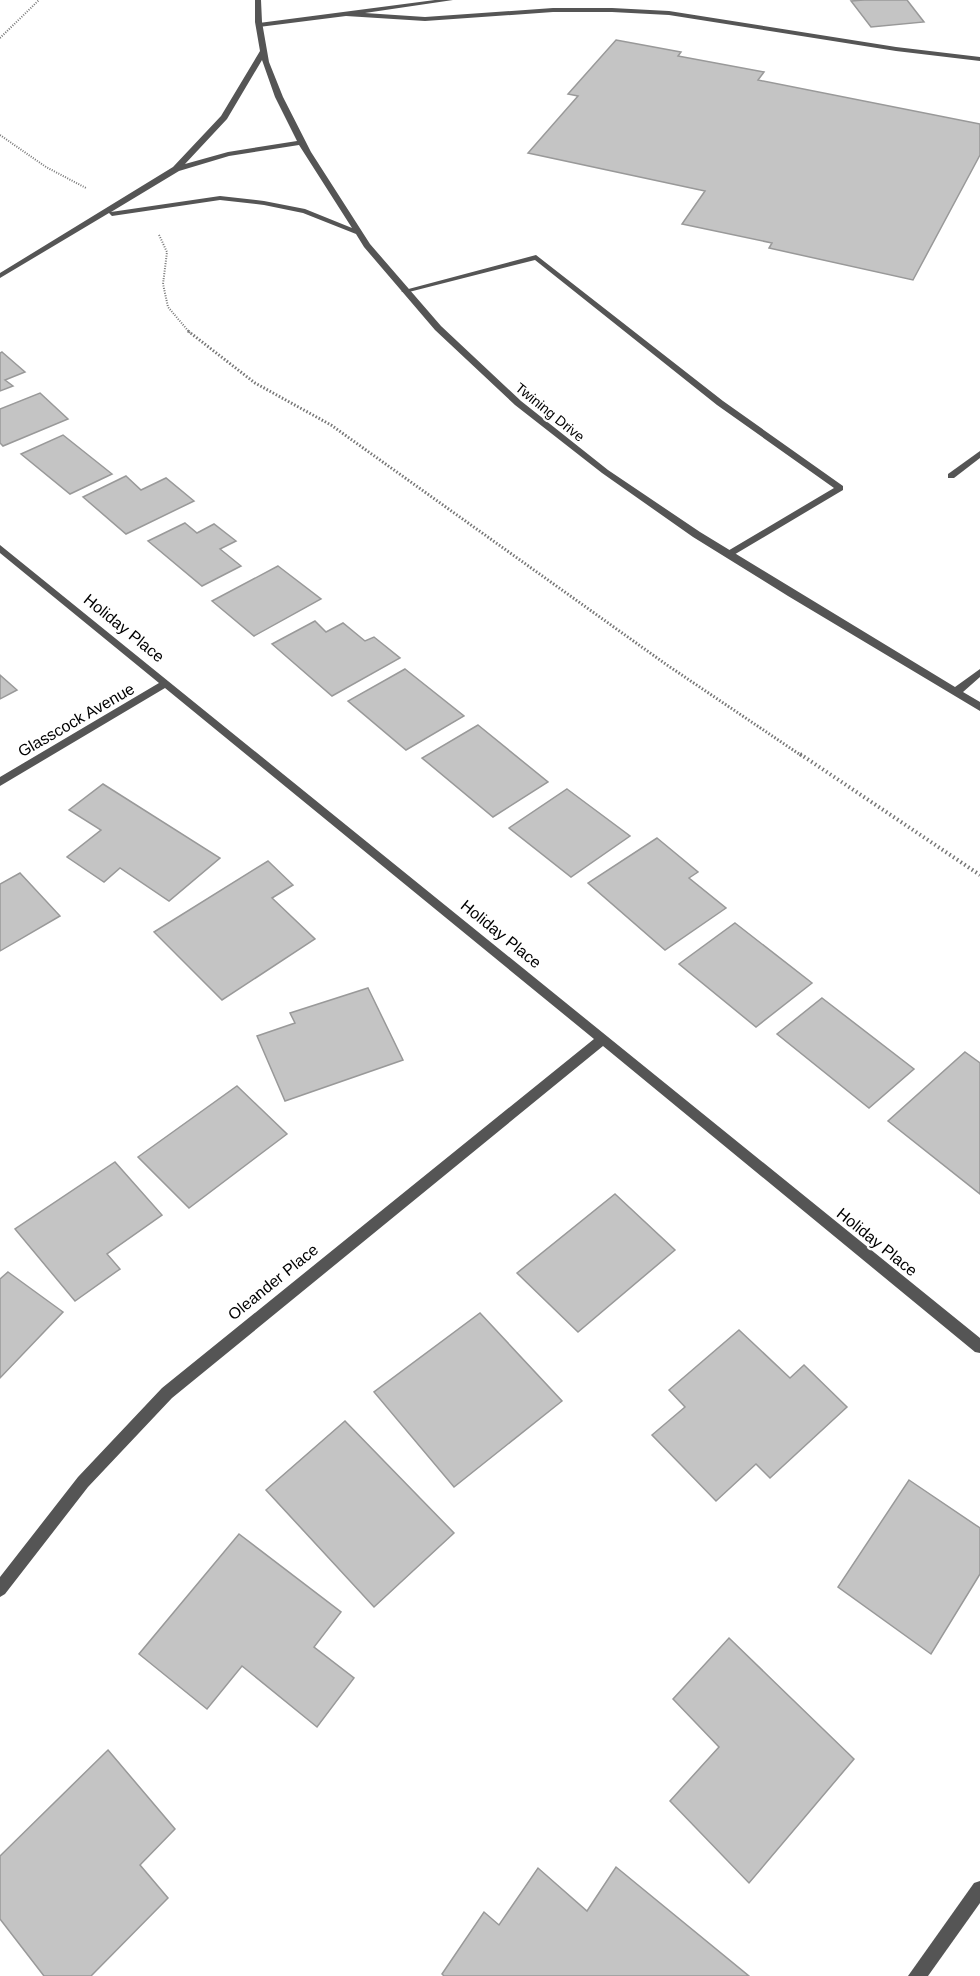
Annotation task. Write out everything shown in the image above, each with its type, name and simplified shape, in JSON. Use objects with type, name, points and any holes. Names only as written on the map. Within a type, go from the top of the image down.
[{"type":"street","name":"Twining Drive","points":[[258,0],[262,53],[279,100],[323,182],[355,232],[429,320],[512,400],[609,475],[729,554],[980,706]]},
{"type":"street","points":[[259,25],[450,0]]},
{"type":"street","points":[[348,14],[425,19],[553,10],[669,13],[873,46],[980,59]]},
{"type":"street","points":[[0,276],[119,206],[176,169],[224,117],[262,53]]},
{"type":"street","points":[[176,169],[228,153],[302,142]]},
{"type":"street","points":[[104,215],[172,203],[231,200],[305,211],[355,232]]},
{"type":"street","points":[[405,291],[536,256],[711,397],[840,488],[729,554]]},
{"type":"street","points":[[951,476],[980,454]]},
{"type":"street","name":"Holiday Place","points":[[0,548],[980,1347]]},
{"type":"street","points":[[956,692],[980,672]]},
{"type":"street","name":"Glasscock Avenue","points":[[0,782],[166,683]]},
{"type":"street","name":"Oleander Place","points":[[0,1589],[83,1482],[167,1393],[603,1039]]},
{"type":"street","points":[[917,1976],[980,1889]]},
{"type":"path","points":[[0,38],[39,0]]},
{"type":"path","points":[[0,135],[46,167],[119,206]]},
{"type":"path","points":[[132,210],[157,230],[167,252],[163,285],[168,307],[193,337],[255,383],[331,425],[667,665],[980,874]]},
{"type":"building","points":[[907,0],[924,22],[871,27],[851,1]]},
{"type":"building","points":[[616,40],[681,52],[678,56],[764,72],[758,80],[980,124],[980,155],[913,280],[769,248],[772,243],[682,224],[705,191],[528,153],[578,96],[568,94]]},
{"type":"building","points":[[2,352],[25,372],[5,380],[13,386],[0,391],[0,353]]},
{"type":"building","points":[[40,393],[68,419],[3,446],[0,443],[0,409]]},
{"type":"building","points":[[63,435],[112,474],[70,494],[21,454]]},
{"type":"building","points":[[126,476],[141,490],[166,478],[194,501],[126,534],[83,497]]},
{"type":"building","points":[[185,523],[197,533],[214,524],[236,541],[220,549],[241,566],[202,586],[148,541]]},
{"type":"building","points":[[278,566],[321,599],[254,636],[212,601]]},
{"type":"building","points":[[315,621],[326,632],[343,623],[365,641],[374,637],[400,658],[332,696],[272,644]]},
{"type":"building","points":[[405,669],[464,716],[406,750],[348,701]]},
{"type":"building","points":[[0,675],[17,690],[0,699]]},
{"type":"building","points":[[478,725],[548,782],[493,817],[422,758]]},
{"type":"building","points":[[103,784],[220,858],[169,901],[120,868],[104,882],[67,857],[101,830],[69,810]]},
{"type":"building","points":[[567,789],[630,836],[571,877],[509,828]]},
{"type":"building","points":[[657,838],[698,872],[689,878],[726,908],[665,950],[588,883]]},
{"type":"building","points":[[268,861],[293,885],[272,898],[315,939],[222,1000],[154,932]]},
{"type":"building","points":[[20,873],[60,916],[0,951],[0,884]]},
{"type":"building","points":[[735,923],[812,983],[756,1027],[679,964]]},
{"type":"building","points":[[368,988],[403,1060],[285,1101],[257,1036],[295,1023],[290,1013]]},
{"type":"building","points":[[822,998],[914,1069],[869,1108],[777,1034]]},
{"type":"building","points":[[965,1052],[980,1063],[980,1194],[888,1121]]},
{"type":"building","points":[[237,1086],[287,1134],[189,1208],[138,1157]]},
{"type":"building","points":[[115,1162],[162,1215],[107,1254],[120,1269],[75,1301],[15,1229]]},
{"type":"building","points":[[615,1194],[675,1250],[578,1332],[517,1273]]},
{"type":"building","points":[[8,1272],[63,1312],[0,1378],[0,1279]]},
{"type":"building","points":[[480,1313],[562,1401],[454,1487],[374,1392]]},
{"type":"building","points":[[739,1330],[790,1378],[804,1365],[847,1407],[770,1478],[756,1464],[716,1501],[652,1435],[685,1407],[669,1390]]},
{"type":"building","points":[[345,1421],[454,1533],[374,1607],[266,1490]]},
{"type":"building","points":[[909,1480],[980,1528],[980,1574],[931,1654],[838,1587]]},
{"type":"building","points":[[239,1534],[341,1612],[314,1647],[354,1678],[317,1727],[242,1666],[207,1709],[139,1654]]},
{"type":"building","points":[[729,1638],[854,1759],[749,1883],[670,1801],[719,1747],[673,1699]]},
{"type":"building","points":[[108,1750],[175,1829],[140,1865],[168,1898],[91,1976],[44,1976],[0,1919],[0,1856]]},
{"type":"building","points":[[616,1867],[749,1976],[444,1976],[442,1974],[484,1912],[499,1925],[538,1868],[587,1911]]}]
